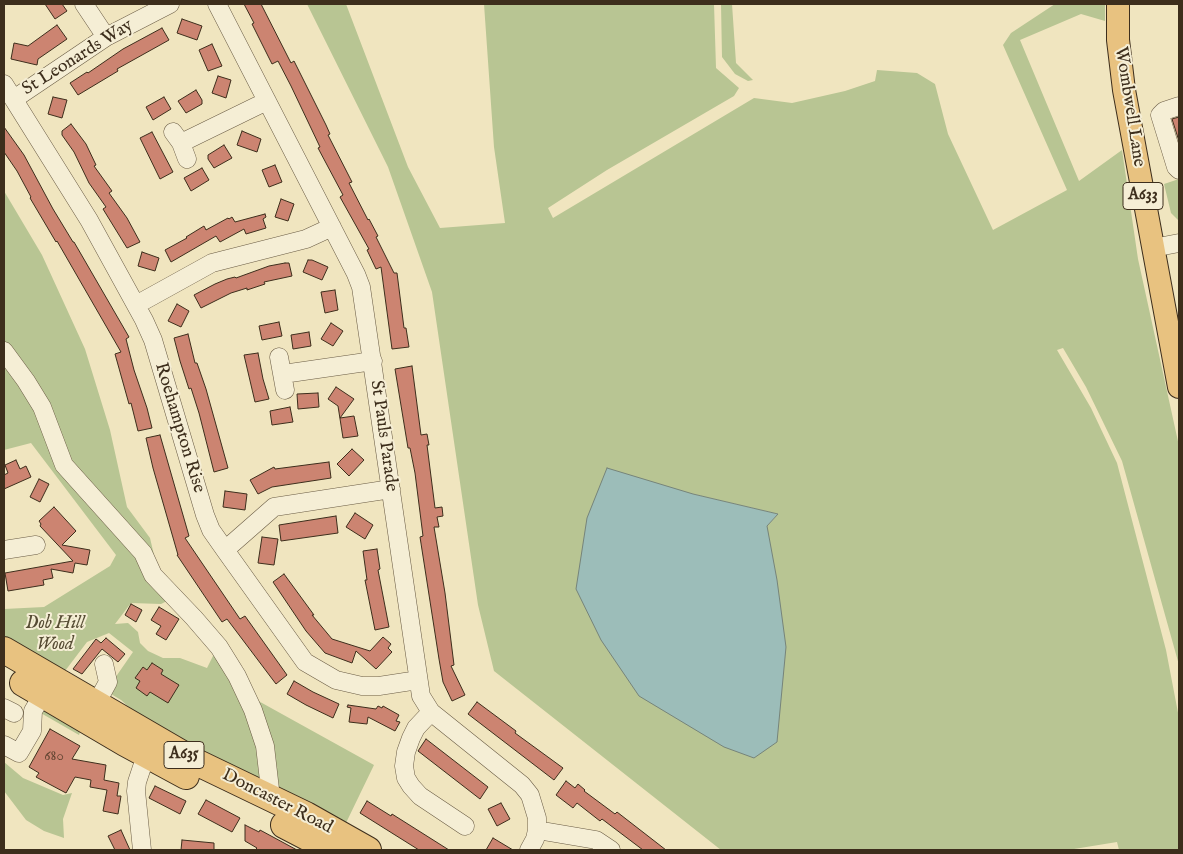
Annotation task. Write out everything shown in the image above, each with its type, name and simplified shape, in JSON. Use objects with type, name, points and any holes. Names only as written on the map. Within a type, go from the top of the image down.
[{"type":"highway","name":"Doncaster Road","points":[[4,650],[42,687],[146,755],[332,850]]},
{"type":"highway","name":"Doncaster Road","points":[[4,672],[42,687],[96,704],[198,763],[271,798],[368,850]]},
{"type":"main road","name":"Wombwell Lane","points":[[1118,4],[1118,40],[1124,90],[1179,387]]},
{"type":"street","points":[[84,4],[106,37]]},
{"type":"street","name":"St Leonards Way","points":[[14,99],[106,37],[170,4]]},
{"type":"street","name":"St Pauls Parade","points":[[217,4],[361,287],[418,680],[422,696],[431,712],[522,785],[530,795],[537,818],[537,830],[529,850]]},
{"type":"street","name":"Roehampton Rise","points":[[4,84],[89,220],[153,340],[211,530],[305,662],[336,680],[362,686],[379,686],[418,680]]},
{"type":"street","points":[[181,145],[267,101]]},
{"type":"street","points":[[1179,106],[1164,110],[1160,115],[1176,167],[1179,170]]},
{"type":"street","points":[[136,305],[212,262],[306,239],[332,227]]},
{"type":"street","points":[[1153,248],[1179,243]]},
{"type":"street","points":[[4,351],[42,407],[64,465],[142,553],[153,575],[219,647],[237,676],[253,710],[265,746],[271,798]]},
{"type":"street","points":[[283,374],[372,361]]},
{"type":"street","points":[[225,550],[274,507],[391,489]]},
{"type":"street","points":[[10,544],[36,545]]},
{"type":"street","points":[[96,704],[108,682],[104,664]]},
{"type":"street","points":[[4,744],[19,753],[32,731],[34,711],[42,687]]},
{"type":"street","points":[[431,712],[416,728],[411,738],[404,766],[406,778],[410,786],[420,796],[465,826]]},
{"type":"street","points":[[142,850],[136,791],[146,755]]},
{"type":"street","points":[[537,830],[596,840],[611,850]]},
{"type":"green space","points":[[307,4],[346,4],[408,167],[440,228],[505,223],[494,147],[484,4],[714,4],[716,68],[739,88],[734,96],[607,170],[548,208],[553,218],[754,98],[792,103],[845,91],[875,81],[877,70],[917,73],[935,84],[948,134],[993,230],[1067,190],[1003,45],[1011,33],[1055,4],[1105,4],[1105,21],[1081,14],[1020,40],[1079,181],[1122,150],[1138,259],[1179,446],[1179,665],[1122,461],[1086,387],[1063,348],[1057,350],[1091,408],[1117,463],[1166,650],[1179,718],[1179,850],[1119,850],[1117,842],[1074,850],[721,850],[494,671],[478,605],[432,292],[388,167]],"holes":[[[693,494],[778,514],[767,526]]]},
{"type":"green space","points":[[721,4],[732,4],[736,63],[753,80],[748,81],[735,74],[722,57]]},
{"type":"green space","points":[[1179,179],[1179,221],[1171,213],[1164,184]]},
{"type":"green space","name":"Dob Hill Wood","points":[[4,191],[42,255],[85,349],[110,430],[127,507],[150,538],[154,555],[151,566],[177,596],[161,604],[131,603],[115,624],[128,623],[138,632],[140,643],[148,651],[163,658],[180,658],[207,668],[216,650],[249,712],[266,784],[143,720],[121,700],[106,691],[133,652],[109,633],[87,642],[65,671],[4,638],[4,609],[44,607],[110,566],[116,555],[31,443],[4,450]]},
{"type":"green space","points":[[253,698],[374,765],[345,825],[274,788]]},
{"type":"green space","points":[[41,706],[81,729],[79,735],[39,712]]},
{"type":"green space","points":[[4,762],[23,778],[63,795],[72,793],[63,819],[64,838],[44,831],[26,820],[4,791]]},
{"type":"water","points":[[607,468],[693,494],[778,514],[767,526],[777,580],[786,647],[777,742],[754,758],[724,747],[639,696],[601,640],[576,589],[587,518]]},
{"type":"building","points":[[45,4],[62,4],[67,11],[55,19]]},
{"type":"building","points":[[244,4],[261,4],[291,63],[294,61],[326,125],[330,134],[328,135],[352,182],[349,183],[378,236],[376,237],[394,273],[397,273],[404,328],[406,328],[409,347],[392,349],[381,267],[376,269],[367,250],[369,249],[340,197],[343,195],[318,148],[320,147],[291,86],[278,61],[272,64]]},
{"type":"building","points":[[182,19],[202,26],[197,40],[177,33]]},
{"type":"building","points":[[57,25],[67,39],[38,59],[37,65],[11,59],[14,43],[28,46]]},
{"type":"building","points":[[162,28],[169,40],[117,69],[118,71],[78,95],[70,83],[123,49]]},
{"type":"building","points":[[212,44],[222,66],[208,71],[199,50]]},
{"type":"building","points":[[218,76],[231,80],[226,98],[212,93]]},
{"type":"building","points":[[196,90],[202,100],[202,104],[186,113],[178,101]]},
{"type":"building","points":[[53,97],[67,100],[62,118],[48,114]]},
{"type":"building","points":[[164,97],[171,109],[153,120],[146,107]]},
{"type":"building","points":[[1179,117],[1179,141],[1172,119]]},
{"type":"building","points":[[71,124],[86,144],[96,165],[94,166],[112,191],[109,193],[127,218],[140,242],[127,248],[103,209],[106,207],[89,183],[74,152],[62,135],[62,131]]},
{"type":"building","points":[[4,127],[24,155],[53,209],[129,337],[126,339],[152,428],[138,431],[115,354],[121,352],[30,198],[17,171],[4,152]]},
{"type":"building","points":[[242,131],[261,139],[257,152],[237,145]]},
{"type":"building","points":[[152,132],[173,172],[160,179],[140,138]]},
{"type":"building","points":[[224,145],[232,158],[214,168],[208,159],[208,155]]},
{"type":"building","points":[[275,165],[282,182],[269,187],[262,170]]},
{"type":"building","points":[[202,168],[209,180],[191,191],[184,178]]},
{"type":"building","points":[[281,199],[294,204],[288,221],[275,217]]},
{"type":"building","points":[[265,214],[266,217],[263,219],[266,228],[246,234],[244,229],[220,242],[216,236],[171,262],[165,250],[204,226],[206,230],[228,218],[232,217],[235,222]]},
{"type":"building","points":[[142,252],[159,258],[155,271],[138,266]]},
{"type":"building","points":[[308,260],[328,267],[322,280],[303,272]]},
{"type":"building","points":[[289,263],[292,276],[264,282],[265,284],[231,293],[201,308],[194,295],[227,279]]},
{"type":"building","points":[[335,290],[338,310],[325,313],[321,292]]},
{"type":"building","points":[[177,304],[189,311],[181,327],[168,321]]},
{"type":"building","points":[[279,322],[282,336],[262,340],[259,326]]},
{"type":"building","points":[[331,323],[343,331],[333,346],[321,339]]},
{"type":"building","points":[[309,332],[311,346],[293,349],[291,335]]},
{"type":"building","points":[[188,334],[195,363],[197,363],[206,389],[228,468],[214,472],[199,413],[191,388],[189,389],[174,338]]},
{"type":"building","points":[[258,353],[269,399],[255,402],[244,355]]},
{"type":"building","points":[[412,366],[421,435],[427,434],[429,445],[427,445],[435,508],[442,507],[443,516],[437,517],[439,527],[434,527],[454,665],[451,666],[465,695],[452,701],[443,682],[439,659],[420,537],[423,536],[415,473],[410,448],[408,448],[395,369]]},
{"type":"building","points":[[336,387],[354,399],[340,418],[354,416],[358,436],[343,438],[338,406],[328,399]]},
{"type":"building","points":[[318,393],[319,407],[298,409],[297,394]]},
{"type":"building","points":[[290,407],[293,422],[272,425],[270,411]]},
{"type":"building","points":[[160,435],[189,536],[185,538],[240,619],[245,616],[287,675],[276,684],[227,619],[222,622],[177,555],[146,438]]},
{"type":"building","points":[[352,449],[364,460],[349,476],[337,464]]},
{"type":"building","points":[[16,460],[20,469],[26,466],[31,477],[4,489],[4,475],[8,473],[5,465]]},
{"type":"building","points":[[329,462],[331,478],[272,487],[258,494],[250,480],[274,467],[275,469]]},
{"type":"building","points":[[39,479],[49,484],[40,502],[30,497]]},
{"type":"building","points":[[225,491],[247,494],[245,510],[223,507]]},
{"type":"building","points":[[54,507],[76,531],[62,545],[90,550],[87,565],[75,563],[73,573],[51,569],[53,578],[43,580],[44,585],[8,591],[5,573],[73,561],[40,526],[39,521]]},
{"type":"building","points":[[355,513],[373,525],[365,539],[346,527]]},
{"type":"building","points":[[336,516],[338,533],[281,541],[279,525]]},
{"type":"building","points":[[262,537],[278,539],[274,565],[258,563]]},
{"type":"building","points":[[377,549],[380,569],[378,570],[389,627],[375,630],[365,580],[367,580],[363,551]]},
{"type":"building","points":[[284,574],[314,615],[312,615],[332,639],[370,651],[383,637],[391,644],[388,648],[392,652],[376,669],[356,651],[352,663],[325,653],[306,631],[273,582]]},
{"type":"building","points":[[131,604],[142,610],[136,622],[125,615]]},
{"type":"building","points":[[159,607],[179,619],[166,640],[156,634],[161,626],[151,620]]},
{"type":"building","points":[[106,638],[125,654],[118,662],[102,649],[82,674],[73,669],[96,639],[101,643]]},
{"type":"building","points":[[152,663],[163,670],[161,674],[179,685],[168,703],[150,692],[147,696],[136,688],[140,681],[135,678],[143,667],[147,670]]},
{"type":"building","points":[[294,681],[339,704],[333,718],[287,694]]},
{"type":"building","points":[[477,702],[563,768],[554,780],[468,714]]},
{"type":"building","points":[[348,705],[376,709],[378,706],[382,708],[383,706],[399,715],[396,721],[400,722],[395,731],[368,717],[367,724],[349,722],[351,708],[347,707]]},
{"type":"building","points":[[50,729],[80,746],[72,759],[106,765],[104,780],[119,783],[117,796],[121,796],[118,814],[103,811],[107,790],[90,787],[91,780],[75,777],[66,793],[36,777],[39,773],[29,767]]},
{"type":"building","points":[[426,739],[488,787],[480,799],[418,751]]},
{"type":"building","points":[[566,781],[575,788],[578,784],[584,791],[615,814],[617,812],[666,850],[643,850],[577,803],[573,808],[556,795]]},
{"type":"building","points":[[155,786],[186,801],[180,814],[149,798]]},
{"type":"building","points":[[206,800],[240,818],[232,832],[198,814]]},
{"type":"building","points":[[367,801],[391,816],[392,814],[449,850],[419,850],[360,813]]},
{"type":"building","points":[[501,803],[510,819],[497,826],[488,809]]},
{"type":"building","points":[[245,825],[259,832],[260,830],[297,850],[255,850],[257,848],[245,841]]},
{"type":"building","points":[[121,830],[130,850],[115,850],[108,836]]},
{"type":"building","points":[[493,838],[513,850],[486,850]]},
{"type":"building","points":[[182,840],[214,843],[214,850],[181,850]]}]
